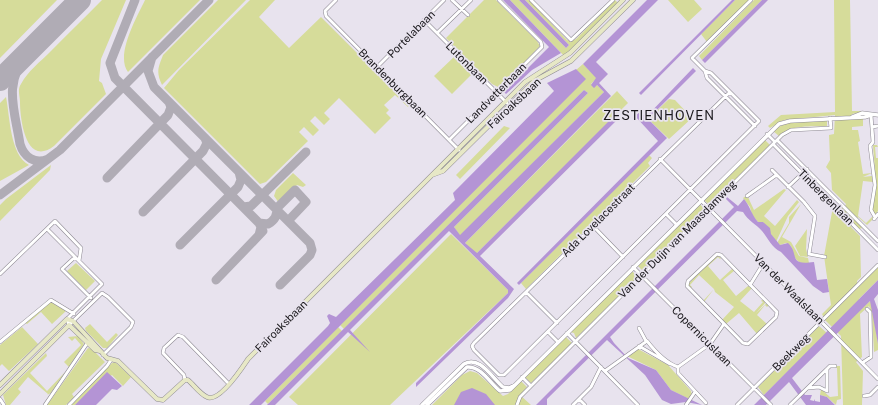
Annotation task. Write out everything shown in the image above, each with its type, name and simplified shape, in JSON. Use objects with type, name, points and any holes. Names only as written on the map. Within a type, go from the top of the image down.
[{"type":"main road","name":"Fairoaksbaan","points":[[185,380],[188,380],[206,397],[212,398],[217,396],[238,374],[248,359],[505,102],[531,77],[570,52],[623,0]]},
{"type":"main road","name":"Fairoaksbaan","points":[[432,175],[443,171],[534,81],[571,61],[630,1]]},
{"type":"main road","points":[[0,385],[67,319],[102,353],[111,360],[118,361],[160,401],[185,380]]},
{"type":"main road","points":[[1,391],[71,323]]},
{"type":"street","name":"Brandenburgbaan","points":[[336,0],[324,13],[462,153]]},
{"type":"street","name":"Portelabaan","points":[[377,67],[444,0]]},
{"type":"street","points":[[452,0],[468,15]]},
{"type":"street","points":[[438,33],[471,0]]},
{"type":"street","name":"Landvetterbaan","points":[[449,140],[541,48],[542,45],[499,0]]},
{"type":"street","points":[[531,0],[571,40],[613,0]]},
{"type":"street","points":[[558,342],[548,332],[759,121],[711,73],[705,71],[692,58],[751,0]]},
{"type":"street","name":"Lutonbaan","points":[[424,20],[509,106]]},
{"type":"street","points":[[705,71],[707,78],[755,126]]},
{"type":"street","name":"Ada Lovelacestraat","points":[[548,332],[502,376],[489,365],[472,346],[660,159],[730,92]]},
{"type":"street","name":"Van der Duijn van Maasdamweg","points":[[427,405],[467,368],[473,367],[478,370],[501,392],[510,390],[633,266],[775,127],[783,122],[852,117],[862,113],[878,115]]},
{"type":"street","points":[[871,115],[873,142],[870,146],[875,185],[871,210],[875,218],[878,214]]},
{"type":"street","name":"Van der Duijn van Maasdamweg","points":[[517,404],[520,397],[575,341],[775,142],[789,130],[830,128],[830,118]]},
{"type":"street","points":[[872,127],[878,126]]},
{"type":"street","name":"Tinbergenlaan","points":[[767,134],[802,173],[878,250]]},
{"type":"street","name":"Tinbergenlaan","points":[[775,142],[807,169],[878,241]]},
{"type":"street","points":[[873,142],[878,143]]},
{"type":"street","name":"Van der Waalslaan","points":[[660,159],[878,379]]},
{"type":"street","points":[[788,187],[807,169]]},
{"type":"street","points":[[772,170],[804,202],[815,216],[809,254],[825,257]]},
{"type":"street","points":[[747,196],[775,176],[778,176]]},
{"type":"street","name":"Van der Duijn van Maasdamweg","points":[[666,214],[676,224]]},
{"type":"street","points":[[0,274],[55,221],[81,248],[79,261]]},
{"type":"street","points":[[593,226],[623,257]]},
{"type":"street","points":[[861,232],[865,228]]},
{"type":"street","points":[[47,229],[102,284],[67,319]]},
{"type":"street","points":[[717,254],[721,255],[776,310],[776,317],[750,343],[746,345],[724,324],[688,287],[687,283],[717,254]]},
{"type":"street","points":[[75,257],[62,269],[92,302]]},
{"type":"street","points":[[750,285],[763,264]]},
{"type":"street","name":"Beekweg","points":[[737,405],[878,265]]},
{"type":"street","name":"Copernicuslaan","points":[[633,266],[770,404]]},
{"type":"street","points":[[526,292],[557,323]]},
{"type":"street","points":[[71,323],[102,293],[108,297],[133,322],[130,329],[102,353]]},
{"type":"street","points":[[0,342],[51,300],[77,317]]},
{"type":"street","points":[[862,363],[871,357],[870,312],[867,309]]},
{"type":"street","points":[[678,367],[710,344],[724,324]]},
{"type":"street","points":[[640,328],[646,340],[658,355]]},
{"type":"street","points":[[567,333],[638,405]]},
{"type":"street","points":[[185,380],[184,375],[162,353],[162,350],[176,336],[180,336],[229,384]]},
{"type":"street","points":[[605,371],[646,340]]},
{"type":"street","points":[[45,405],[90,341]]},
{"type":"street","points":[[41,345],[45,349]]},
{"type":"street","points":[[639,346],[678,367]]},
{"type":"street","points":[[648,351],[652,347]]},
{"type":"street","points":[[68,405],[108,366],[111,360]]},
{"type":"street","points":[[422,405],[467,362],[478,363],[503,387],[511,387],[517,382]]},
{"type":"street","points":[[671,364],[693,394],[701,398],[706,403]]},
{"type":"street","points":[[573,405],[591,387],[600,366]]},
{"type":"street","points":[[790,405],[830,366],[835,366]]},
{"type":"street","points":[[678,367],[678,373]]},
{"type":"street","points":[[808,388],[819,387],[827,391],[827,369]]},
{"type":"street","points":[[522,377],[531,386]]},
{"type":"street","points":[[864,396],[870,395],[878,387]]},
{"type":"street","points":[[686,405],[693,394]]},
{"type":"street","points":[[0,399],[4,405]]},
{"type":"street","points":[[579,399],[585,405]]},
{"type":"green space","points":[[0,0],[57,0],[0,58]]},
{"type":"green space","points":[[102,0],[126,0],[101,59],[99,81],[102,83],[106,94],[54,146],[44,151],[36,151],[30,146],[23,128],[20,109],[20,86],[31,71]]},
{"type":"green space","points":[[145,0],[200,0],[128,72],[125,65],[124,56],[126,46]]},
{"type":"green space","points":[[218,0],[246,0],[162,85],[158,70],[163,55]]},
{"type":"green space","points":[[250,0],[275,0],[259,17],[289,48],[321,17],[409,105],[408,107],[395,95],[384,105],[389,110],[386,113],[391,118],[375,134],[339,98],[324,113],[330,119],[324,125],[315,116],[310,121],[319,130],[313,136],[304,127],[299,132],[308,141],[266,182],[260,184],[164,88],[179,70]]},
{"type":"green space","points":[[484,0],[496,0],[537,41],[540,46],[502,85],[498,87],[492,84],[446,38]]},
{"type":"green space","points":[[510,0],[519,0],[566,48],[569,45],[525,0],[529,0],[567,40],[571,41],[576,39],[615,0],[618,3],[564,56]]},
{"type":"green space","points":[[668,0],[694,0],[702,9],[688,22]]},
{"type":"green space","points":[[735,0],[749,0],[707,42],[701,34]]},
{"type":"green space","points":[[754,0],[762,0],[702,60],[699,56]]},
{"type":"green space","points":[[834,0],[850,0],[852,111],[863,111],[852,114],[851,118],[863,118],[863,126],[852,127],[852,130],[858,130],[860,141],[858,142],[863,174],[872,173],[863,177],[872,176],[873,182],[863,181],[858,216],[866,223],[872,217],[874,218],[867,225],[858,217],[856,220],[862,228],[859,229],[853,224],[851,227],[860,236],[861,277],[857,281],[858,287],[878,267],[878,280],[859,299],[860,310],[870,301],[872,304],[878,344],[878,350],[874,352],[872,314],[869,306],[860,314],[862,357],[856,362],[863,371],[862,405],[843,405],[841,336],[825,320],[822,314],[831,305],[824,256],[832,212],[833,210],[837,213],[842,210],[841,207],[844,208],[846,204],[832,190],[831,173],[826,167],[830,160],[829,135],[834,134],[835,115],[784,120],[770,128],[768,126],[781,115],[835,112]]},
{"type":"green space","points":[[455,56],[472,74],[452,94],[434,76]]},
{"type":"green space","points":[[583,64],[597,78],[591,84],[597,85],[604,92],[460,236],[454,227],[588,93],[584,90],[344,329],[340,325],[585,79],[576,70]]},
{"type":"green space","points":[[617,91],[628,103],[476,254],[465,243]]},
{"type":"green space","points":[[6,97],[14,144],[23,160],[29,165],[0,181],[0,103]]},
{"type":"green space","points":[[669,99],[675,100],[692,118],[669,139],[648,119]]},
{"type":"green space","points":[[827,120],[827,126],[795,128],[784,132],[779,136],[773,131],[785,124]]},
{"type":"green space","points":[[504,126],[510,128],[460,179],[456,175]]},
{"type":"green space","points":[[764,139],[770,145],[709,205],[703,199]]},
{"type":"green space","points":[[873,145],[877,145],[878,147],[875,147],[876,158],[878,158],[878,211],[875,215],[872,209],[876,185]]},
{"type":"green space","points":[[649,155],[652,158],[648,163],[650,166],[526,289],[521,283]]},
{"type":"green space","points":[[51,165],[50,170],[0,221],[0,205]]},
{"type":"green space","points":[[293,173],[306,185],[303,187],[297,185],[279,203],[274,196],[276,190]]},
{"type":"green space","points":[[784,189],[786,190],[764,216],[775,226],[797,200],[799,202],[788,216],[776,242],[763,222],[758,222],[752,215],[750,207],[743,198],[747,195],[754,210]]},
{"type":"green space","points":[[699,203],[705,210],[643,271],[637,265]]},
{"type":"green space","points":[[801,204],[782,237],[791,242],[799,256],[808,258],[809,263],[805,264],[796,259],[791,246],[786,243],[780,245],[777,243],[789,223],[789,217]]},
{"type":"green space","points":[[807,229],[806,249],[808,257],[800,256],[795,246]]},
{"type":"green space","points":[[451,234],[508,290],[508,293],[390,405],[298,405],[289,397]]},
{"type":"green space","points":[[717,255],[721,258],[720,259],[718,257],[708,266],[720,280],[732,269],[734,271],[723,280],[736,296],[748,286],[752,288],[740,301],[754,312],[763,302],[761,301],[763,299],[766,302],[756,313],[767,303],[769,305],[767,307],[765,305],[757,315],[767,324],[757,334],[739,313],[726,324],[722,320],[734,307],[715,292],[714,289],[699,275],[690,285],[692,287],[691,288],[688,284]]},
{"type":"green space","points":[[76,263],[95,281],[86,290],[67,271]]},
{"type":"green space","points":[[632,271],[638,277],[576,338],[574,333],[570,332]]},
{"type":"green space","points":[[714,289],[704,302],[703,301]]},
{"type":"green space","points":[[49,303],[53,303],[66,311],[52,324],[41,312],[27,324],[25,323]]},
{"type":"green space","points":[[90,324],[107,342],[116,333],[118,335],[107,348],[103,348],[86,331],[85,328]]},
{"type":"green space","points":[[819,326],[827,333],[764,395],[758,387]]},
{"type":"green space","points":[[22,327],[38,344],[9,371],[2,364],[0,366],[0,345]]},
{"type":"green space","points":[[338,327],[342,331],[268,404],[265,401]]},
{"type":"green space","points":[[78,336],[84,344],[69,367],[64,362],[81,345],[75,338],[72,341],[68,337]]},
{"type":"green space","points":[[566,337],[572,343],[531,383],[525,377]]},
{"type":"green space","points":[[88,348],[92,349],[105,362],[72,394],[74,397],[66,405],[47,405]]},
{"type":"green space","points":[[638,349],[668,365],[691,391],[692,395],[689,399],[671,390],[656,370],[627,356]]},
{"type":"green space","points":[[46,353],[47,356],[30,373],[47,391],[65,372],[51,393],[47,395],[48,394],[28,377],[18,389],[21,392],[10,405],[6,405],[3,395]]},
{"type":"green space","points":[[115,362],[131,377],[123,386],[112,375],[75,405],[70,405],[112,363]]},
{"type":"green space","points":[[831,366],[840,366],[841,399],[837,400],[836,405],[827,397],[820,395],[821,389],[830,397],[838,396],[837,368]]},
{"type":"green space","points":[[470,371],[477,373],[503,396],[508,394],[521,381],[527,387],[520,395],[531,405],[432,405],[462,375]]},
{"type":"shaded area","points":[[503,0],[510,0],[561,53],[532,70],[506,94],[504,92],[549,47]]},
{"type":"shaded area","points":[[519,0],[525,0],[569,45],[566,48]]},
{"type":"shaded area","points":[[647,0],[658,0],[596,62],[608,74],[599,83],[611,96],[465,243],[477,253],[613,117],[617,120],[480,256],[514,289],[508,298],[416,387],[416,383],[508,293],[508,290],[449,231],[350,330],[370,352],[348,332],[275,405],[267,405],[584,90],[588,93],[454,227],[460,235],[604,92],[597,85],[594,88],[591,85],[596,78],[583,64]]},
{"type":"shaded area","points":[[732,0],[735,0],[641,95],[639,93]]},
{"type":"shaded area","points":[[762,0],[768,0],[705,63],[702,60]]},
{"type":"shaded area","points":[[693,68],[696,71],[648,119],[667,138],[519,285],[517,283],[658,141],[635,116],[640,112],[646,117]]},
{"type":"shaded area","points":[[576,69],[586,79],[261,405],[249,405],[328,326],[330,323],[327,316],[329,314],[336,317],[455,200],[453,193],[554,91],[547,83]]},
{"type":"shaded area","points":[[727,197],[738,206],[744,199],[758,222],[763,222],[770,228],[771,234],[780,245],[788,243],[797,261],[806,263],[814,262],[817,280],[827,279],[829,292],[823,293],[813,286],[773,245],[762,231],[747,218],[743,212],[737,211],[610,337],[628,358],[656,370],[671,390],[702,405],[686,402],[671,404],[662,400],[645,375],[607,340],[547,399],[547,405],[536,405],[734,207],[726,199]]},
{"type":"shaded area","points":[[878,280],[878,294],[874,299],[878,310],[878,344],[870,301],[792,378],[805,395],[812,395],[810,400],[814,401],[815,399],[815,401],[820,402],[820,395],[827,397],[835,405],[806,405],[789,382],[766,405],[754,405]]},
{"type":"shaded area","points":[[107,372],[122,386],[117,390],[112,389],[96,405],[75,405]]},
{"type":"shaded area","points":[[472,388],[486,394],[495,405],[454,405],[461,392]]},
{"type":"taxiway","points":[[135,0],[110,63],[115,78],[259,223],[261,227],[259,235]]},
{"type":"taxiway","points":[[0,195],[60,150],[209,0]]},
{"type":"taxiway","points":[[28,52],[20,64],[15,75],[13,85],[12,96],[15,119],[20,144],[24,153],[34,160],[43,161],[48,159]]},
{"type":"taxiway","points":[[152,57],[148,71],[154,87],[310,243],[312,250],[310,255],[280,285]]},
{"type":"taxiway","points":[[107,178],[168,115],[171,107],[169,102]]},
{"type":"taxiway","points":[[143,212],[203,151],[207,143],[205,138]]},
{"type":"taxiway","points":[[243,207],[251,206],[306,152]]},
{"type":"taxiway","points":[[180,245],[238,187],[241,180],[239,172]]},
{"type":"taxiway","points":[[259,223],[268,224],[272,221],[276,216],[277,208],[295,190],[306,202],[288,221]]},
{"type":"taxiway","points":[[216,280],[263,231]]},
{"type":"runway","points":[[0,80],[80,0]]},
{"type":"district","name":"ZESTIENHOVEN","points":[[659,115]]}]
